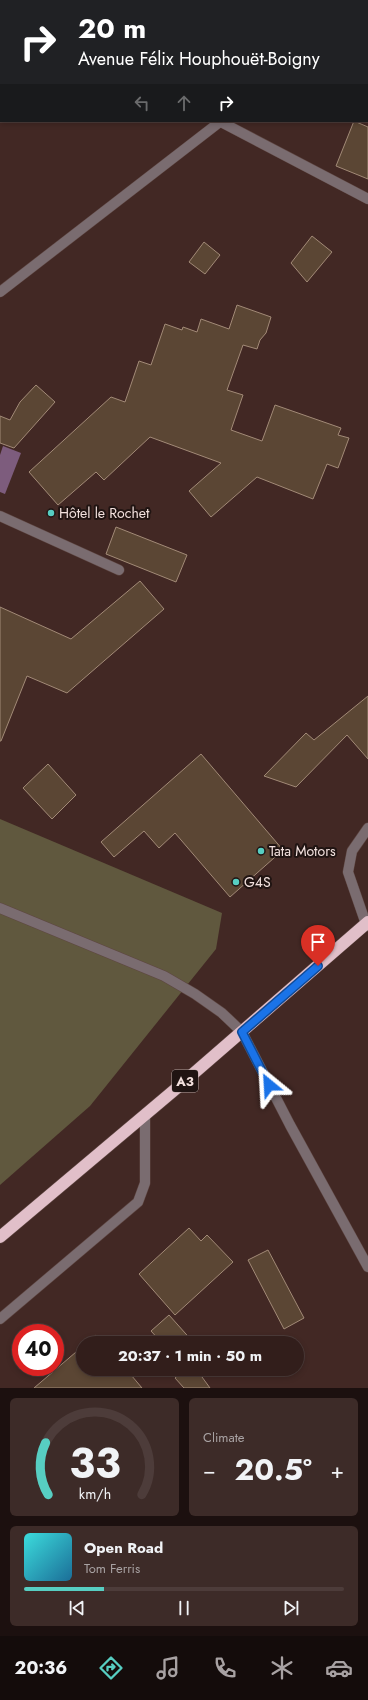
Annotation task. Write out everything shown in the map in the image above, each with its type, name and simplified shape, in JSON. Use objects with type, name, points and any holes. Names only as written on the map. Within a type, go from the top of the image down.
[{"type":"highway","name":"A3","points":[[0,1237],[145,1115],[367,924]]},
{"type":"street","points":[[0,292],[220,122]]},
{"type":"street","points":[[223,122],[368,198]]},
{"type":"street","points":[[0,516],[119,570]]},
{"type":"street","points":[[367,924],[348,872],[352,851],[368,828]]},
{"type":"street","points":[[0,908],[164,976],[222,1013],[242,1032],[290,1125],[368,1267]]},
{"type":"street","points":[[0,1319],[138,1202],[145,1183],[145,1115]]},
{"type":"shaded area","points":[[3,446],[21,453],[5,494],[0,492],[0,455]]},
{"type":"shaded area","points":[[0,819],[222,913],[216,949],[90,1106],[0,1185]]},
{"type":"building","points":[[354,122],[368,127],[368,179],[336,166]]},
{"type":"building","points":[[312,236],[332,252],[307,282],[291,263]]},
{"type":"building","points":[[204,242],[220,255],[205,274],[189,262]]},
{"type":"building","points":[[237,305],[271,317],[266,333],[260,340],[257,349],[243,345],[227,390],[243,395],[231,430],[262,441],[275,405],[341,428],[338,435],[349,438],[338,468],[327,464],[313,499],[257,477],[211,517],[189,491],[221,463],[150,437],[104,480],[96,472],[58,505],[29,472],[111,397],[125,402],[139,361],[151,365],[165,324],[182,330],[183,327],[197,332],[201,319],[229,329]]},
{"type":"building","points":[[36,385],[55,402],[14,448],[0,443],[0,416],[10,420],[20,402]]},
{"type":"building","points":[[116,527],[187,555],[176,582],[106,554]]},
{"type":"building","points":[[140,581],[164,609],[67,693],[27,676],[0,741],[0,607],[71,639]]},
{"type":"building","points":[[368,696],[368,759],[347,735],[296,787],[264,776],[306,733],[314,740]]},
{"type":"building","points":[[201,754],[283,850],[230,897],[175,833],[159,848],[144,831],[114,857],[101,842]]},
{"type":"building","points":[[48,764],[76,795],[52,819],[23,788]]},
{"type":"building","points":[[189,1228],[201,1241],[207,1235],[233,1262],[175,1315],[139,1274]]},
{"type":"building","points":[[268,1250],[304,1318],[284,1329],[248,1260]]},
{"type":"building","points":[[169,1315],[188,1336],[156,1336],[151,1331]]},
{"type":"building","points":[[76,1352],[76,1376],[132,1376],[142,1388],[34,1388],[48,1376],[64,1376],[64,1362]]},
{"type":"building","points":[[177,1376],[203,1376],[202,1377],[210,1388],[184,1388],[175,1378]]},
{"type":"place","name":"Hôtel le Rochet","points":[[51,513]]},
{"type":"place","name":"Tata Motors","points":[[261,851]]},
{"type":"place","name":"G4S","points":[[236,882]]},
{"type":"route","points":[[269,1085],[242,1032],[318,966]]}]
